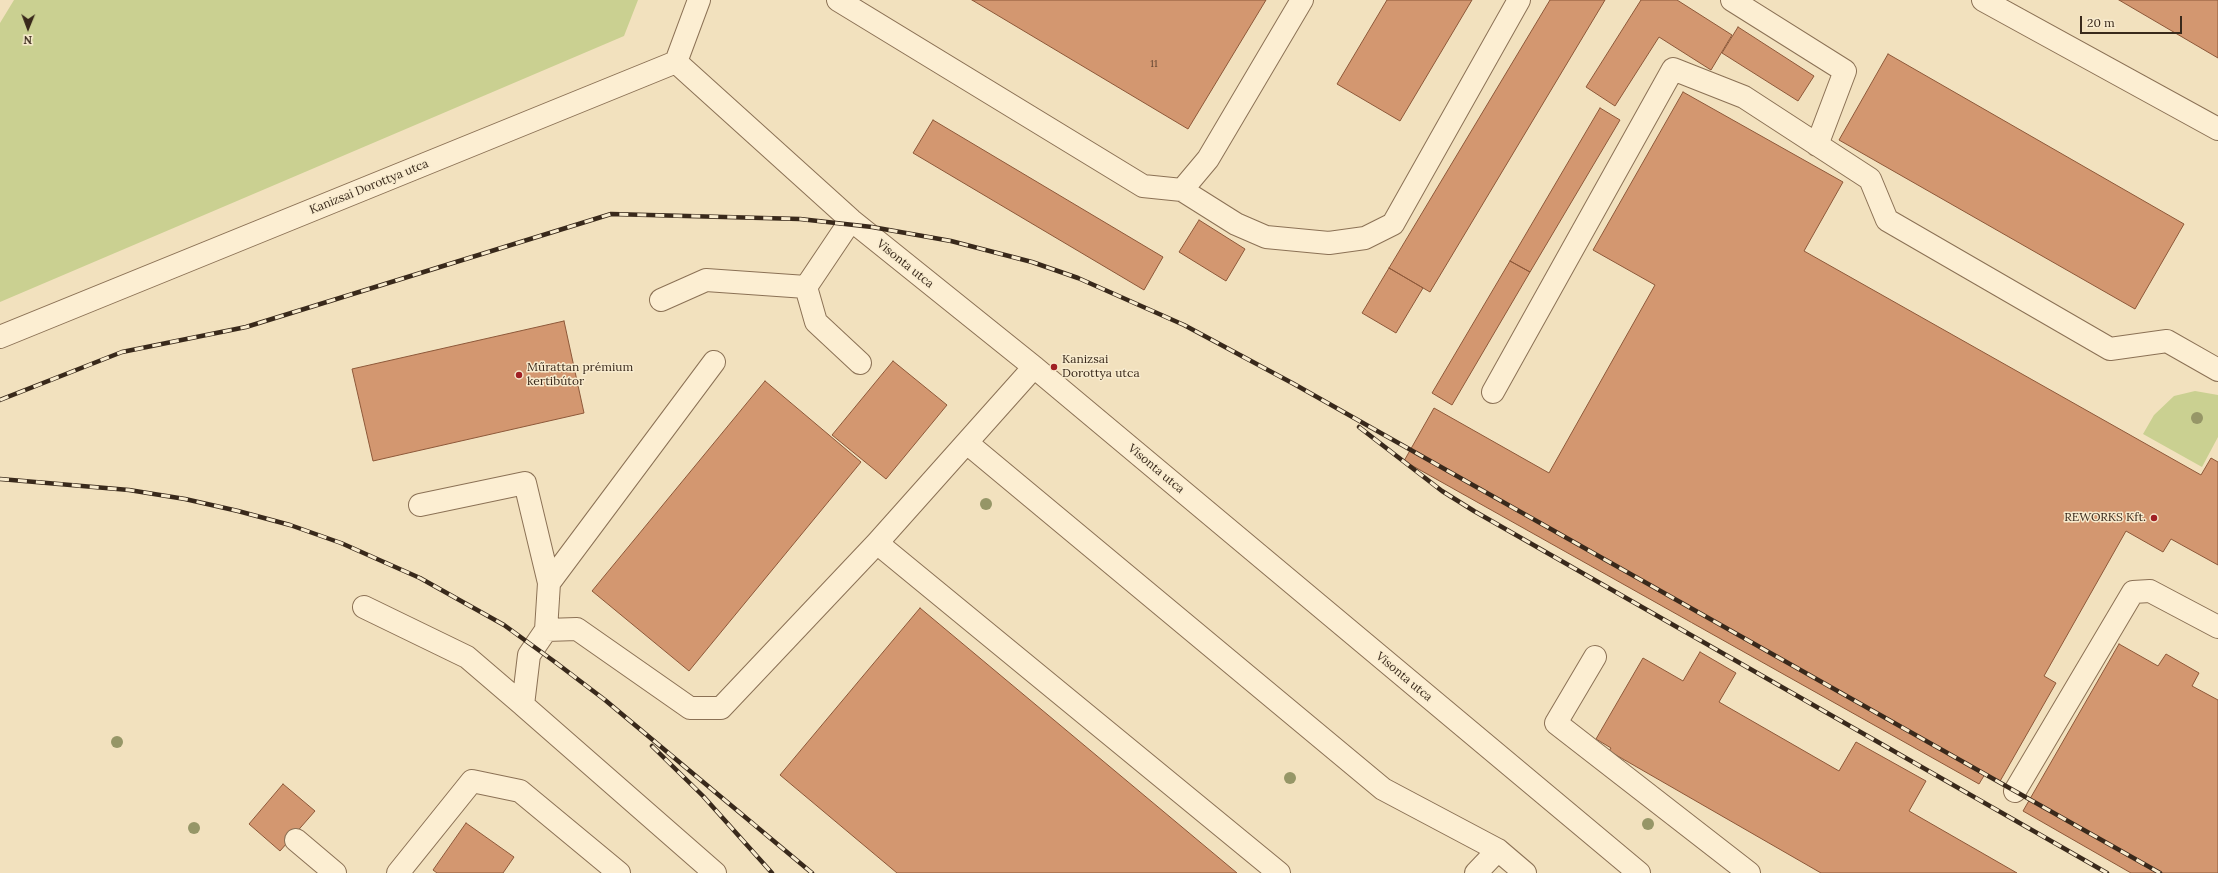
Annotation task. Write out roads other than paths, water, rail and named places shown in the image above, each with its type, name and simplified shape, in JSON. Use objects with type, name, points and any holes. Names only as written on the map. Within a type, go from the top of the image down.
[{"type":"street","points":[[676,62],[699,0]]},
{"type":"street","points":[[838,0],[1143,186],[1182,190],[1236,224],[1266,237],[1329,243],[1365,238],[1393,224],[1519,0]]},
{"type":"street","points":[[1182,190],[1208,159],[1302,0]]},
{"type":"street","points":[[1732,0],[1845,71],[1817,145]]},
{"type":"street","points":[[1983,0],[2218,129]]},
{"type":"street","name":"Visonta utca","points":[[676,62],[851,220],[1034,367],[1639,873]]},
{"type":"street","name":"Kanizsai Dorottya utca","points":[[0,337],[676,62]]},
{"type":"street","points":[[1493,392],[1673,69],[1744,97],[1870,179],[1887,220],[2110,349],[2167,341],[2218,370]]},
{"type":"street","points":[[851,220],[806,287],[816,322],[860,363]]},
{"type":"street","points":[[661,300],[706,280],[806,287]]},
{"type":"street","points":[[549,583],[714,362]]},
{"type":"street","points":[[546,630],[577,629],[690,708],[721,708],[877,543],[1034,367]]},
{"type":"street","points":[[967,443],[1383,789],[1498,850],[1525,873]]},
{"type":"street","points":[[420,505],[525,483],[549,583],[546,630],[530,655],[523,705]]},
{"type":"street","points":[[877,543],[1279,873]]},
{"type":"street","points":[[2015,791],[2133,592],[2150,591],[2218,627]]},
{"type":"street","points":[[364,607],[467,657],[715,873]]},
{"type":"street","points":[[1595,657],[1556,723],[1749,873]]},
{"type":"street","points":[[398,873],[472,781],[520,791],[619,873]]},
{"type":"street","points":[[296,840],[335,873]]},
{"type":"street","points":[[1476,873],[1498,850]]},
{"type":"railway","points":[[0,400],[122,352],[246,327],[611,214],[800,219],[872,227],[951,241],[1032,262],[1078,278],[1184,325],[1294,384],[2160,873]]},
{"type":"railway","points":[[1359,427],[1442,491],[1474,511],[2107,873]]},
{"type":"railway","points":[[0,479],[129,490],[185,499],[238,511],[290,525],[341,543],[420,578],[504,625],[555,662],[605,700],[812,873]]},
{"type":"railway","points":[[652,746],[703,796],[772,873]]},
{"type":"place","name":"Kanizsai Dorottya utca","points":[[1054,367]]},
{"type":"place","name":"Műrattan prémium kertibútor","points":[[519,375]]},
{"type":"place","name":"REWORKS Kft.","points":[[2154,518]]}]
